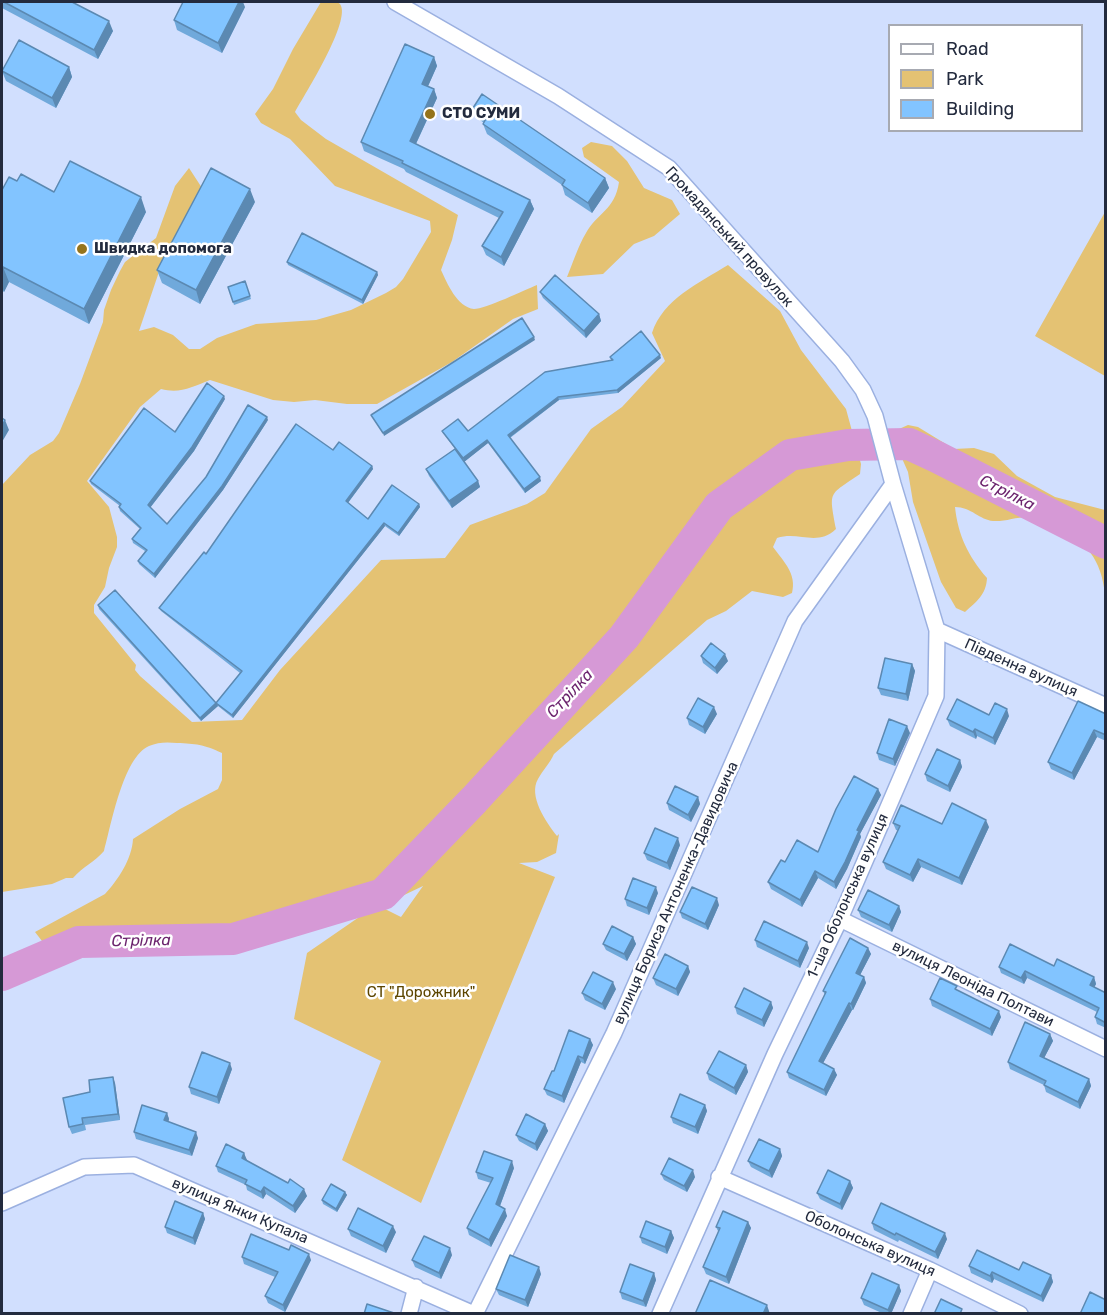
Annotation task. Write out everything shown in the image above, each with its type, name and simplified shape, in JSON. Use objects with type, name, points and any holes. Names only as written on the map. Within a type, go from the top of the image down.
[{"type":"street","name":"Громадянський провулок","points":[[395,2],[558,96],[669,168],[842,361],[863,390],[875,416],[889,463]]},
{"type":"street","name":"1-ша Оболонська вулиця","points":[[660,1314],[775,1054],[840,919],[936,696],[937,630],[893,484],[889,463]]},
{"type":"street","name":"вулиця Бориса Антоненка-Давидовича","points":[[474,1314],[614,1033],[795,621],[893,484]]},
{"type":"street","name":"Південна вулиця","points":[[937,630],[1106,706]]},
{"type":"street","name":"вулиця Леоніда Полтави","points":[[840,919],[1106,1050]]},
{"type":"street","name":"вулиця Янки Купала","points":[[2,1203],[84,1167],[134,1165],[474,1314]]},
{"type":"street","name":"Оболонська вулиця","points":[[719,1177],[930,1270],[1020,1314]]},
{"type":"street","points":[[911,1314],[930,1270]]},
{"type":"street","points":[[409,1314],[416,1287]]},
{"type":"green space","name":"СТ \"Дорожник\"","points":[[321,2],[340,4],[342,12],[334,40],[295,112],[301,120],[326,139],[458,215],[441,270],[453,294],[463,304],[474,309],[479,308],[537,285],[538,309],[513,319],[452,362],[377,404],[273,400],[210,380],[180,390],[161,389],[140,407],[87,481],[109,507],[117,537],[117,547],[105,587],[94,605],[94,613],[136,665],[135,670],[140,676],[192,722],[242,720],[280,670],[381,560],[445,558],[470,525],[527,504],[545,493],[591,429],[622,407],[665,361],[652,333],[664,311],[694,285],[728,265],[780,311],[801,350],[846,409],[861,464],[860,474],[833,495],[832,507],[836,529],[822,537],[785,536],[777,538],[773,547],[791,574],[792,593],[783,597],[752,591],[726,611],[707,620],[554,754],[538,779],[535,793],[540,809],[557,836],[559,834],[556,853],[537,862],[519,863],[555,877],[421,1203],[342,1160],[381,1061],[294,1019],[307,953],[365,913],[273,930],[190,949],[147,943],[49,950],[35,932],[105,894],[124,869],[133,839],[180,809],[218,789],[222,780],[222,753],[204,746],[189,744],[163,743],[149,746],[140,753],[125,777],[104,851],[100,855],[73,878],[66,878],[52,884],[2,892],[2,485],[30,455],[53,441],[59,433],[103,322],[104,310],[111,290],[125,262],[156,238],[175,186],[189,168],[202,188],[165,254],[139,331],[154,327],[173,335],[189,349],[200,349],[217,338],[256,324],[316,320],[351,310],[386,293],[403,279],[431,232],[430,221],[335,186],[290,139],[261,123],[255,114],[273,89],[293,49]],"holes":[[[423,886],[401,917],[381,906]]]},
{"type":"green space","points":[[591,142],[612,146],[627,161],[644,188],[672,200],[680,214],[654,236],[634,244],[603,274],[567,277],[583,238],[590,226],[614,199],[619,182],[584,157],[582,148]]},
{"type":"green space","points":[[1105,212],[1105,376],[1035,336]]},
{"type":"green space","points":[[908,425],[918,427],[954,449],[974,448],[994,454],[1017,476],[1055,497],[1105,510],[1105,594],[1096,561],[1084,546],[1067,533],[1033,518],[993,521],[966,509],[955,507],[965,545],[974,562],[987,578],[983,593],[965,612],[956,608],[941,582],[913,502],[908,472],[893,438],[899,429]]},
{"type":"building","points":[[4,2],[72,2],[109,21],[94,50]]},
{"type":"building","points":[[183,2],[239,2],[218,43],[174,20]]},
{"type":"building","points":[[19,40],[69,67],[52,98],[2,71]]},
{"type":"building","points":[[405,44],[434,57],[422,84],[434,89],[410,141],[530,200],[501,257],[482,246],[503,212],[361,142]]},
{"type":"building","points":[[482,94],[605,178],[588,203],[562,185],[565,180],[483,124],[487,117],[473,108]]},
{"type":"building","name":"Швидка допомога","points":[[70,161],[141,197],[84,309],[3,267],[2,271],[2,190],[9,177],[17,181],[21,174],[54,192]]},
{"type":"building","points":[[211,168],[250,189],[196,290],[157,270]]},
{"type":"building","points":[[302,233],[377,272],[362,300],[287,262]]},
{"type":"building","points":[[555,275],[599,314],[584,331],[540,292]]},
{"type":"building","points":[[245,281],[250,296],[233,302],[228,287]]},
{"type":"building","points":[[522,318],[534,337],[383,433],[371,415]]},
{"type":"building","points":[[641,331],[660,355],[617,390],[558,397],[508,435],[540,477],[524,489],[487,440],[463,458],[442,431],[458,419],[468,431],[545,372],[613,360],[610,357]]},
{"type":"building","points":[[207,383],[224,396],[192,447],[148,505],[167,524],[206,477],[248,405],[267,417],[222,486],[154,574],[138,561],[147,550],[132,539],[141,528],[119,507],[121,504],[90,481],[144,408],[175,432]]},
{"type":"building","points":[[296,424],[333,450],[339,442],[372,466],[346,501],[368,519],[392,485],[419,504],[398,533],[384,523],[232,715],[216,703],[242,671],[159,608],[204,552],[206,554]]},
{"type":"building","points":[[455,449],[478,481],[449,501],[426,469]]},
{"type":"building","points":[[115,590],[216,703],[200,718],[98,605]]},
{"type":"building","points":[[711,643],[725,654],[715,668],[701,656]]},
{"type":"building","points":[[885,658],[912,664],[906,694],[878,688]]},
{"type":"building","points":[[698,698],[714,707],[703,727],[687,718]]},
{"type":"building","points":[[957,699],[989,715],[995,703],[1007,709],[993,738],[975,729],[973,732],[947,719]]},
{"type":"building","points":[[1078,701],[1106,714],[1106,735],[1094,730],[1072,773],[1048,762]]},
{"type":"building","points":[[889,719],[907,726],[893,759],[877,753]]},
{"type":"building","points":[[937,749],[960,760],[948,786],[925,774]]},
{"type":"building","points":[[854,776],[878,789],[834,882],[815,871],[800,900],[768,882],[781,860],[785,862],[797,840],[818,852],[836,809]]},
{"type":"building","points":[[675,786],[698,797],[688,815],[667,803]]},
{"type":"building","points":[[952,803],[986,820],[959,878],[918,859],[910,875],[883,862],[900,826],[893,823],[901,805],[942,824]]},
{"type":"building","points":[[655,828],[678,838],[667,863],[644,853]]},
{"type":"building","points":[[633,878],[656,887],[647,908],[625,899]]},
{"type":"building","points":[[692,887],[717,898],[705,924],[680,912]]},
{"type":"building","points":[[868,890],[899,906],[889,925],[858,910]]},
{"type":"building","points":[[764,921],[807,942],[798,961],[755,940]]},
{"type":"building","points":[[612,926],[633,937],[624,954],[603,944]]},
{"type":"building","points":[[850,938],[868,948],[856,973],[864,977],[819,1061],[834,1069],[824,1090],[787,1072],[826,992],[823,991]]},
{"type":"building","points":[[1010,944],[1054,966],[1057,959],[1094,977],[1090,985],[1106,993],[1106,1023],[1095,1017],[1099,1008],[1025,971],[1021,978],[999,967]]},
{"type":"building","points":[[665,954],[688,966],[676,989],[653,978]]},
{"type":"building","points":[[593,972],[613,982],[602,1004],[582,993]]},
{"type":"building","points":[[940,978],[957,986],[955,989],[999,1011],[990,1029],[930,999]]},
{"type":"building","points":[[744,988],[771,1002],[762,1020],[735,1007]]},
{"type":"building","points":[[1025,1022],[1050,1034],[1040,1056],[1089,1079],[1078,1102],[1044,1085],[1046,1081],[1008,1062]]},
{"type":"building","points":[[569,1030],[590,1039],[583,1058],[578,1056],[562,1096],[544,1089],[554,1071]]},
{"type":"building","points":[[719,1051],[746,1065],[734,1088],[707,1073]]},
{"type":"building","points":[[202,1052],[230,1063],[217,1097],[189,1087]]},
{"type":"building","points":[[113,1077],[118,1114],[82,1118],[83,1124],[69,1127],[63,1098],[90,1092],[89,1080]]},
{"type":"building","points":[[680,1094],[705,1105],[695,1127],[671,1117]]},
{"type":"building","points":[[142,1105],[167,1113],[164,1120],[196,1132],[189,1150],[134,1132]]},
{"type":"building","points":[[526,1114],[545,1124],[535,1144],[516,1135]]},
{"type":"building","points":[[759,1139],[780,1149],[769,1171],[748,1161]]},
{"type":"building","points":[[226,1144],[244,1153],[242,1158],[288,1183],[290,1179],[304,1189],[293,1206],[264,1187],[261,1192],[245,1184],[247,1180],[216,1166]]},
{"type":"building","points":[[484,1151],[512,1161],[496,1204],[505,1209],[489,1240],[467,1228],[493,1178],[476,1172]]},
{"type":"building","points":[[669,1158],[693,1170],[684,1186],[661,1174]]},
{"type":"building","points":[[828,1170],[850,1181],[840,1204],[817,1193]]},
{"type":"building","points":[[331,1184],[345,1192],[336,1209],[322,1200]]},
{"type":"building","points":[[175,1201],[203,1213],[193,1238],[165,1227]]},
{"type":"building","points":[[881,1203],[945,1233],[935,1252],[872,1223]]},
{"type":"building","points":[[358,1208],[393,1226],[383,1246],[348,1229]]},
{"type":"building","points":[[723,1211],[748,1222],[726,1277],[703,1267],[720,1228],[716,1227]]},
{"type":"building","points":[[646,1221],[671,1231],[665,1247],[640,1237]]},
{"type":"building","points":[[251,1234],[289,1250],[291,1245],[309,1254],[283,1305],[265,1296],[278,1272],[242,1257]]},
{"type":"building","points":[[424,1236],[450,1248],[439,1273],[412,1260]]},
{"type":"building","points":[[977,1250],[1019,1270],[1023,1262],[1051,1275],[1041,1296],[992,1272],[990,1276],[969,1266]]},
{"type":"building","points":[[510,1255],[539,1267],[525,1300],[496,1289]]},
{"type":"building","points":[[630,1264],[654,1273],[643,1301],[620,1292]]},
{"type":"building","points":[[872,1273],[899,1285],[888,1310],[861,1298]]},
{"type":"building","points":[[710,1280],[767,1305],[763,1314],[695,1314]]},
{"type":"building","points":[[1090,1292],[1106,1300],[1106,1314],[1080,1314]]},
{"type":"building","points":[[941,1299],[962,1309],[960,1314],[934,1314]]},
{"type":"building","points":[[367,1304],[394,1313],[394,1314],[364,1314]]},
{"type":"waterway","name":"Стрілка","points":[[2,975],[79,942],[233,939],[383,894],[474,800],[624,637],[719,506],[790,455],[848,445],[909,444],[1106,543]]},
{"type":"place","name":"СТО СУМИ","points":[[430,114]]},
{"type":"place","name":"Швидка допомога","points":[[82,249]]}]
